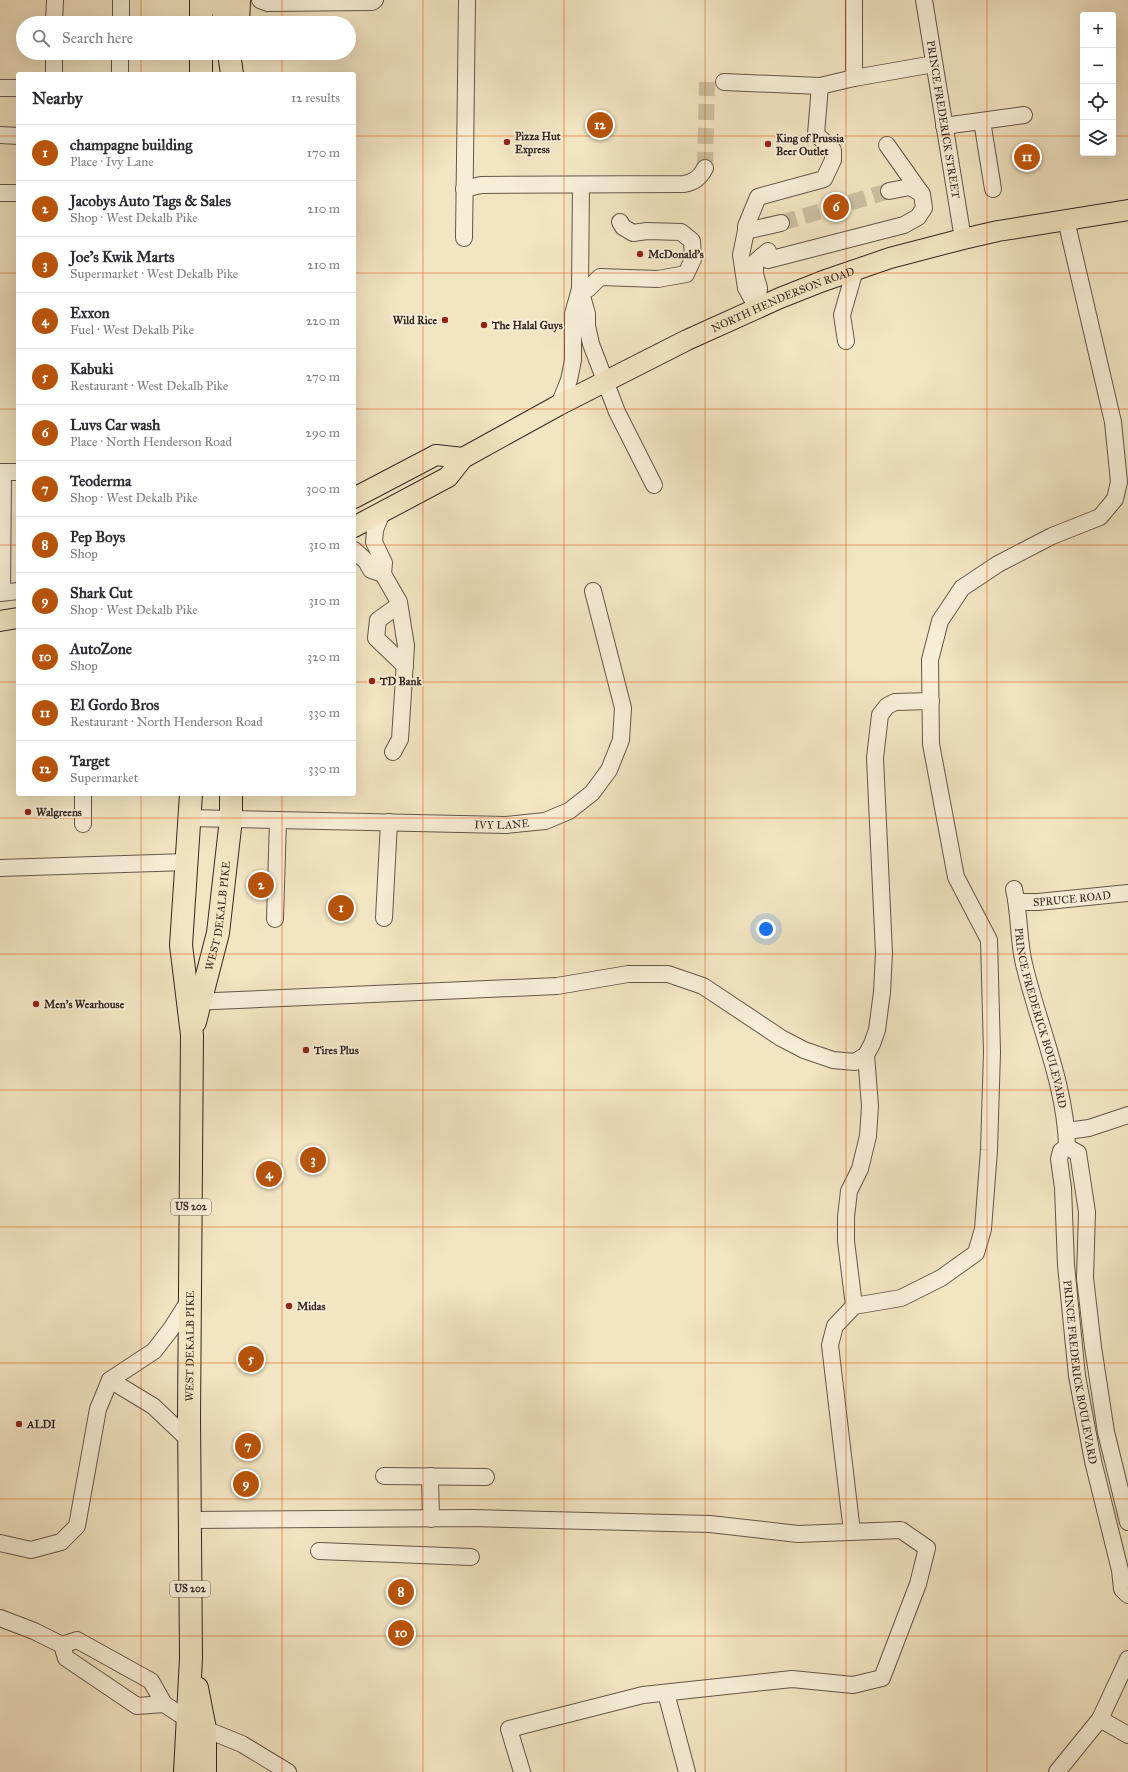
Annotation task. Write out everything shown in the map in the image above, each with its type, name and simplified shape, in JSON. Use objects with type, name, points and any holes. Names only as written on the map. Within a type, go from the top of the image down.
[{"type":"highway","points":[[201,0],[201,16]]},
{"type":"highway","points":[[221,0],[224,16]]},
{"type":"highway","points":[[238,16],[239,0]]},
{"type":"highway","points":[[201,60],[201,72]]},
{"type":"highway","points":[[230,60],[232,72]]},
{"type":"highway","points":[[237,72],[238,60]]},
{"type":"highway","name":"WEST DEKALB PIKE","points":[[191,796],[181,945],[194,1001]]},
{"type":"highway","name":"WEST DEKALB PIKE","points":[[205,1772],[196,1724],[191,1658],[190,1299],[192,1035],[194,1001],[218,933],[231,819],[231,796]]},
{"type":"highway","name":"WEST DEKALB PIKE","points":[[185,1772],[196,1724]]},
{"type":"main road","name":"NORTH HENDERSON ROAD","points":[[356,526],[448,477],[463,458],[559,405],[687,340],[757,308],[823,281],[890,258],[998,231],[1128,210]]},
{"type":"main road","points":[[356,497],[436,455],[463,458]]},
{"type":"main road","points":[[0,621],[16,618]]},
{"type":"street","points":[[54,16],[55,0]]},
{"type":"street","points":[[121,0],[121,16]]},
{"type":"street","points":[[260,0],[268,3],[372,2],[375,0]]},
{"type":"street","points":[[464,238],[467,0]]},
{"type":"street","points":[[854,0],[854,78]]},
{"type":"street","name":"PRINCE FREDERICK STREET","points":[[924,0],[963,239]]},
{"type":"street","points":[[54,60],[54,72]]},
{"type":"street","points":[[120,60],[120,72]]},
{"type":"street","points":[[724,82],[820,86],[854,78],[934,64]]},
{"type":"street","points":[[757,308],[746,288],[741,255],[746,226],[758,197],[824,179],[833,160],[833,150],[816,134],[820,86]]},
{"type":"street","points":[[0,88],[16,88]]},
{"type":"street","points":[[944,126],[1024,115]]},
{"type":"street","points":[[982,121],[992,189]]},
{"type":"street","points":[[0,135],[16,136]]},
{"type":"street","points":[[757,308],[759,288],[754,274],[755,262],[767,251],[892,218],[914,219],[918,217],[924,208],[922,194],[887,145]]},
{"type":"street","points":[[464,189],[481,185],[684,184],[691,183],[697,179],[705,168]]},
{"type":"street","points":[[581,185],[584,289],[590,340],[617,412],[654,484]]},
{"type":"street","points":[[889,191],[910,187],[922,194]]},
{"type":"street","points":[[0,193],[16,193]]},
{"type":"street","points":[[852,1532],[830,1345],[835,1326],[854,1306],[901,1298],[940,1278],[976,1252],[983,1228],[989,1150],[992,1052],[989,940],[956,877],[931,744],[930,660],[940,621],[962,588],[998,564],[1032,546],[1052,536],[1100,517],[1115,499],[1119,482],[1113,422],[1066,220]]},
{"type":"street","points":[[559,405],[573,365],[573,314],[584,289],[600,277],[658,279],[686,274],[693,259],[692,241],[681,232],[647,231],[634,233],[623,227],[620,222]]},
{"type":"street","points":[[746,231],[781,223]]},
{"type":"street","points":[[846,341],[842,315],[855,270]]},
{"type":"street","points":[[7,472],[1,592],[16,591]]},
{"type":"street","points":[[382,512],[373,536],[376,547],[384,563],[383,574],[399,605],[406,646],[400,739],[393,752]]},
{"type":"street","points":[[356,552],[366,561],[371,570],[383,574]]},
{"type":"street","name":"IVY LANE","points":[[190,818],[506,825],[545,821],[569,811],[592,793],[609,770],[620,740],[623,708],[593,591]]},
{"type":"street","points":[[399,605],[378,620],[376,638],[405,666]]},
{"type":"street","points":[[854,1306],[846,1240],[846,1217],[849,1191],[860,1169],[868,1136],[870,1106],[866,1056],[877,1030],[882,992],[884,953],[875,758],[880,715],[887,706],[895,702],[931,701]]},
{"type":"street","points":[[83,796],[83,824]]},
{"type":"street","points":[[275,919],[278,820]]},
{"type":"street","points":[[384,918],[389,822]]},
{"type":"street","points":[[0,868],[187,862]]},
{"type":"street","name":"SPRUCE ROAD","points":[[1015,896],[1038,902],[1128,893]]},
{"type":"street","name":"PRINCE FREDERICK BOULEVARD","points":[[1015,896],[1024,967],[1055,1074],[1067,1139],[1078,1153],[1087,1212],[1085,1278],[1093,1347],[1106,1432],[1128,1522]]},
{"type":"street","points":[[194,1001],[557,986],[628,974],[668,974],[703,986],[781,1038],[804,1050],[833,1060],[855,1062],[866,1056]]},
{"type":"street","points":[[1067,1139],[1089,1128],[1128,1115]]},
{"type":"street","name":"PRINCE FREDERICK BOULEVARD","points":[[1067,1139],[1059,1159],[1063,1188],[1066,1265],[1077,1376],[1093,1461],[1120,1570],[1122,1589],[1128,1594]]},
{"type":"street","points":[[0,1543],[31,1550],[61,1542],[76,1526],[98,1409],[110,1380],[154,1351],[171,1329],[190,1299]]},
{"type":"street","points":[[110,1380],[153,1406],[190,1441]]},
{"type":"street","points":[[384,1476],[486,1477]]},
{"type":"street","points":[[430,1476],[431,1519]]},
{"type":"street","points":[[190,1520],[431,1519],[710,1524],[798,1534],[900,1530],[927,1548],[918,1584],[882,1678],[853,1685],[792,1679],[643,1695],[509,1729],[522,1772]]},
{"type":"street","points":[[319,1551],[471,1557]]},
{"type":"street","points":[[0,1618],[34,1631],[62,1645],[77,1640],[151,1682],[164,1704],[196,1724],[242,1744],[288,1772]]},
{"type":"street","points":[[62,1645],[66,1658],[136,1706],[164,1704]]},
{"type":"street","points":[[1057,1772],[1100,1719],[1128,1659]]},
{"type":"street","points":[[666,1693],[687,1772]]},
{"type":"street","points":[[1100,1719],[1128,1735]]},
{"type":"tunnel","points":[[705,168],[707,82]]},
{"type":"tunnel","points":[[781,223],[889,191]]},
{"type":"place","name":"Target","points":[[600,125]]},
{"type":"place","name":"Pizza Hut Express","points":[[507,142]]},
{"type":"place","name":"King of Prussia Beer Outlet","points":[[768,144]]},
{"type":"place","name":"El Gordo Bros","points":[[1027,157]]},
{"type":"place","name":"Luvs Car wash","points":[[836,207]]},
{"type":"place","name":"McDonald's","points":[[640,254]]},
{"type":"place","name":"Wild Rice","points":[[445,320]]},
{"type":"place","name":"The Halal Guys","points":[[484,325]]},
{"type":"place","name":"TD Bank","points":[[372,681]]},
{"type":"place","name":"Walgreens","points":[[28,812]]},
{"type":"place","name":"Jacobys Auto Tags & Sales","points":[[261,885]]},
{"type":"place","name":"champagne building","points":[[341,908]]},
{"type":"place","name":"Men's Wearhouse","points":[[36,1004]]},
{"type":"place","name":"Tires Plus","points":[[306,1050]]},
{"type":"place","name":"Joe's Kwik Marts","points":[[313,1160]]},
{"type":"place","name":"Exxon","points":[[269,1174]]},
{"type":"place","name":"Midas","points":[[289,1306]]},
{"type":"place","name":"Kabuki","points":[[251,1359]]},
{"type":"place","name":"ALDI","points":[[19,1424]]},
{"type":"place","name":"Teoderma","points":[[248,1446]]},
{"type":"place","name":"Shark Cut","points":[[246,1484]]},
{"type":"place","name":"Pep Boys","points":[[401,1592]]},
{"type":"place","name":"AutoZone","points":[[401,1633]]}]
